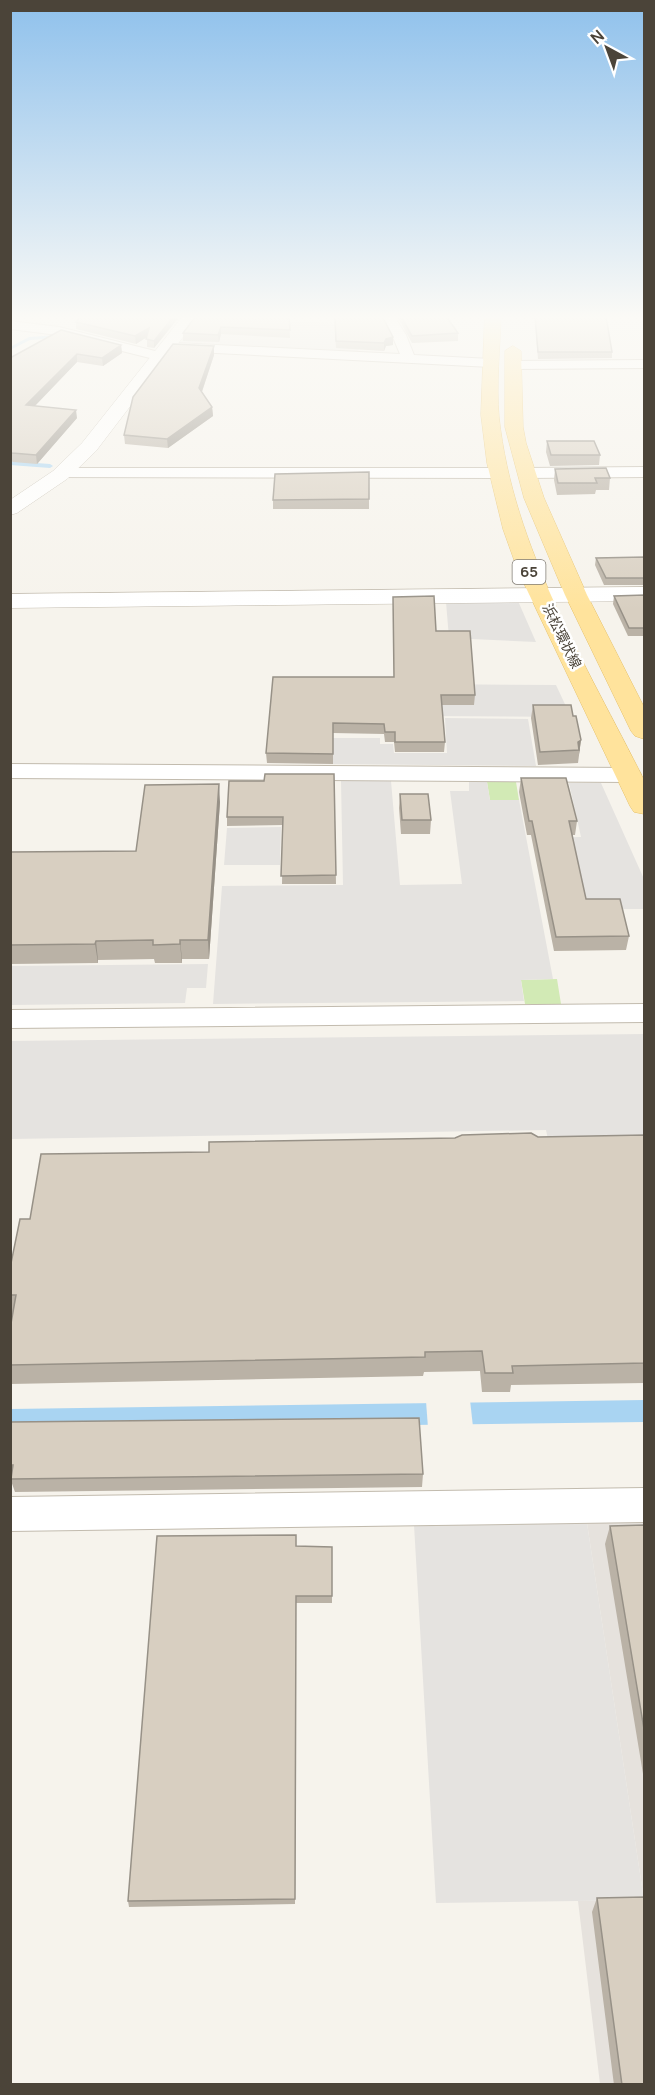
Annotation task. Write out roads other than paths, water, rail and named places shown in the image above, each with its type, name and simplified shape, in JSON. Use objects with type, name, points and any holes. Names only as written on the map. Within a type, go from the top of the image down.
[{"type":"main road","name":"浜松環状線","points":[[490,414],[499,473],[519,549],[645,806]]},
{"type":"main road","name":"浜松環状線","points":[[514,414],[514,427],[534,498],[576,595],[645,731]]},
{"type":"street","points":[[10,509],[62,473],[104,431],[116,414]]},
{"type":"street","points":[[527,473],[645,472]]},
{"type":"street","points":[[62,473],[499,473]]},
{"type":"street","points":[[10,601],[645,594]]},
{"type":"street","points":[[10,771],[630,775]]},
{"type":"street","points":[[10,1019],[645,1013]]},
{"type":"street","points":[[10,1514],[645,1505]]},
{"type":"water","points":[[644,1400],[644,1422],[11,1430],[10,1409]]},
{"type":"waterway","points":[[10,463],[50,466]]}]
